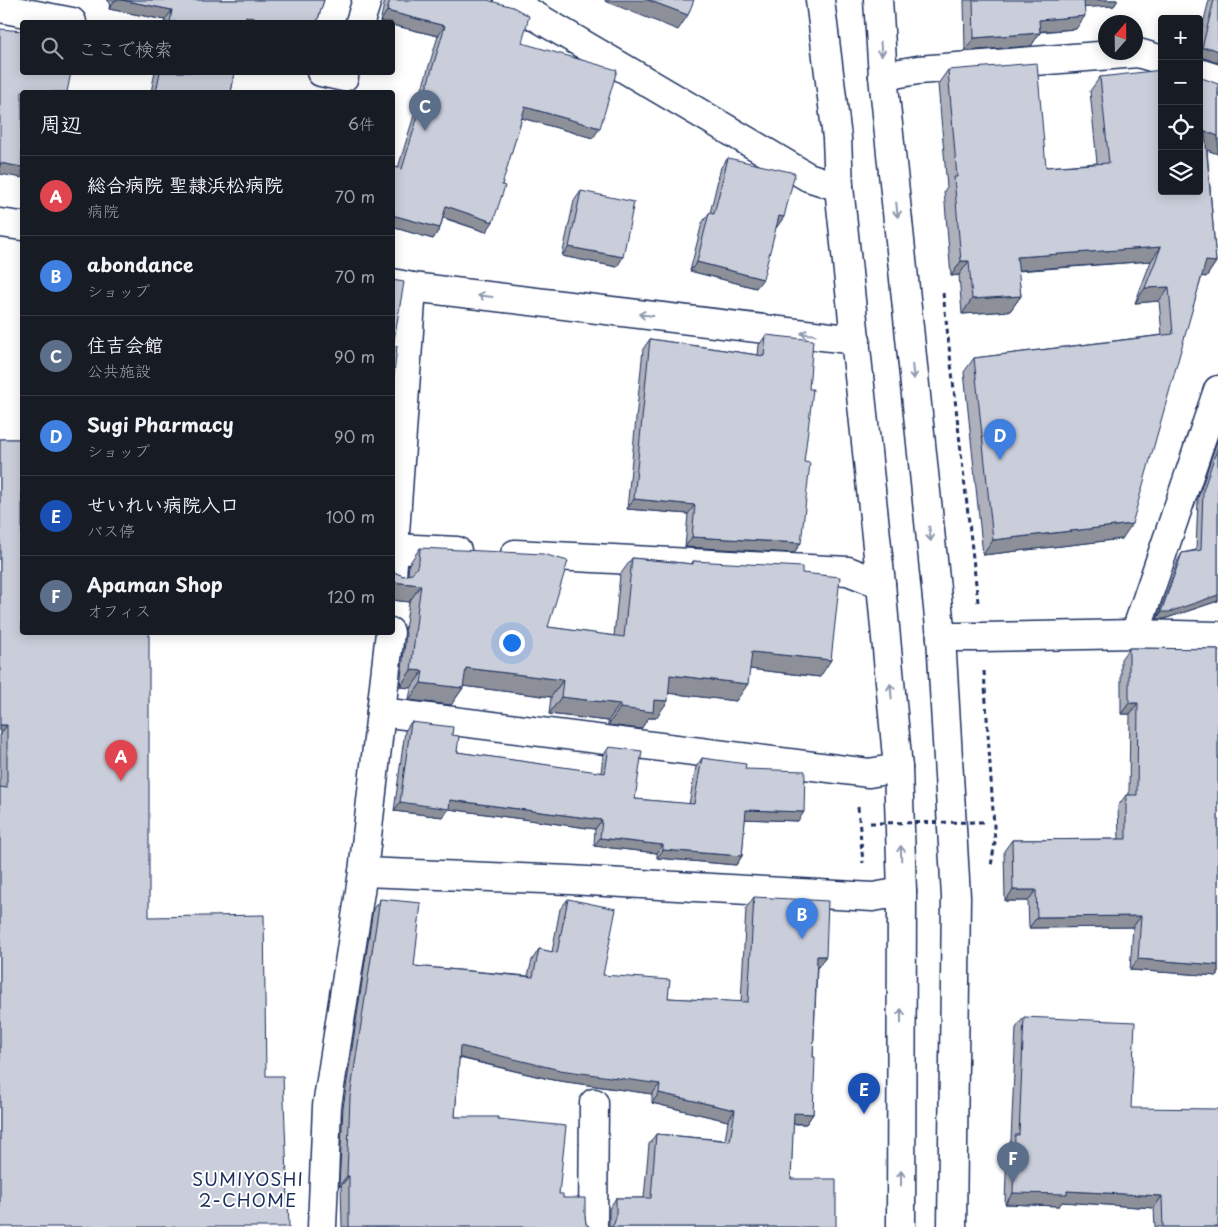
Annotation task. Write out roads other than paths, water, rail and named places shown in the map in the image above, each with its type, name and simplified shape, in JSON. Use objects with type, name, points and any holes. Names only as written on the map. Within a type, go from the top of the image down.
[{"type":"street","points":[[361,20],[367,0]]},
{"type":"street","points":[[508,0],[808,177],[839,187]]},
{"type":"street","points":[[820,0],[837,138],[839,187],[881,584],[898,768],[902,892],[900,1227]]},
{"type":"street","points":[[878,0],[883,76],[941,637],[956,897],[952,1227]]},
{"type":"street","points":[[0,8],[62,20]]},
{"type":"street","points":[[883,76],[918,70],[1138,53],[1158,59]]},
{"type":"street","points":[[1203,74],[1218,79]]},
{"type":"street","points":[[0,223],[20,226]]},
{"type":"street","points":[[395,515],[402,285],[856,340]]},
{"type":"street","points":[[1135,634],[1218,390]]},
{"type":"street","points":[[395,548],[848,571],[881,584]]},
{"type":"street","points":[[941,637],[1135,634],[1218,636]]},
{"type":"street","points":[[322,1227],[327,1106],[363,872],[390,635]]},
{"type":"street","points":[[381,712],[869,773],[898,768]]},
{"type":"street","points":[[363,872],[570,880],[873,897],[902,892]]},
{"type":"street","points":[[593,1227],[594,1103]]},
{"type":"place","name":"住吉会館","points":[[425,131]]},
{"type":"place","name":"Sugi Pharmacy","points":[[1000,460]]},
{"type":"place","name":"総合病院 聖隷浜松病院","points":[[121,781]]},
{"type":"place","name":"abondance","points":[[802,939]]},
{"type":"place","name":"せいれい病院入口","points":[[864,1114]]},
{"type":"place","name":"Apaman Shop","points":[[1013,1183]]},
{"type":"district","name":"SUMIYOSHI 2-CHOME","points":[[248,1188]]}]
